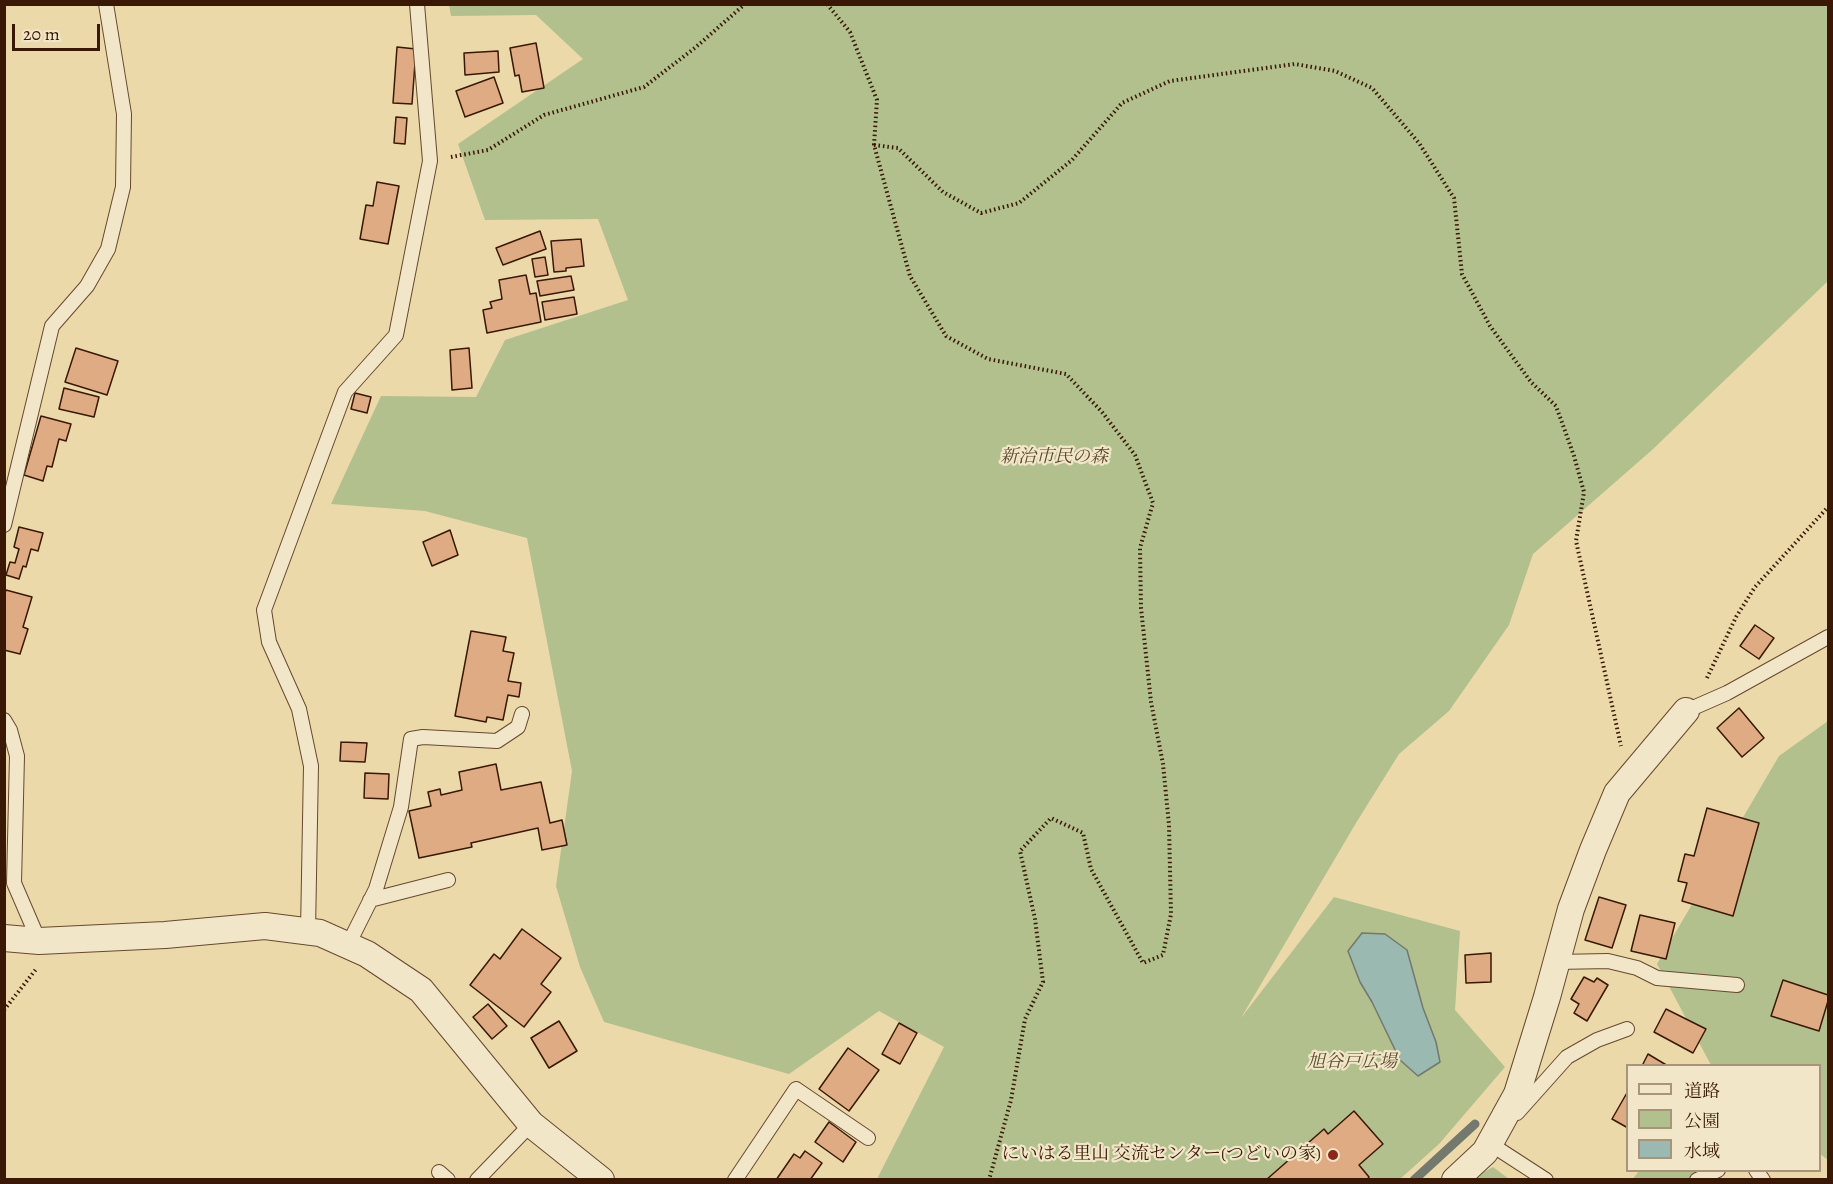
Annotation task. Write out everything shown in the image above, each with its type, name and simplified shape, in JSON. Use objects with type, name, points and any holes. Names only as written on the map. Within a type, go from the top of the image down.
[{"type":"street","points":[[1455,1179],[1485,1152],[1516,1094],[1571,909],[1617,793],[1689,710]]},
{"type":"street","points":[[4,938],[39,941],[165,935],[265,926],[320,933],[367,954],[422,990],[531,1124],[601,1179]]},
{"type":"lane","points":[[4,525],[52,326],[87,286],[108,249],[123,187],[124,114],[106,4]]},
{"type":"lane","points":[[308,931],[310,766],[299,709],[269,642],[264,610],[345,392],[396,335],[430,161],[417,4]]},
{"type":"lane","points":[[1689,710],[1727,693],[1828,637]]},
{"type":"lane","points":[[348,945],[376,889],[401,807],[411,739],[423,736],[497,741],[518,727],[522,714]]},
{"type":"lane","points":[[4,720],[10,730],[17,756],[14,883],[39,941]]},
{"type":"lane","points":[[370,900],[448,880]]},
{"type":"lane","points":[[1556,962],[1608,962],[1637,968],[1657,978],[1737,985]]},
{"type":"lane","points":[[1502,1120],[1514,1117],[1567,1057],[1597,1040],[1627,1029]]},
{"type":"lane","points":[[735,1179],[796,1089],[868,1138]]},
{"type":"lane","points":[[477,1179],[531,1124]]},
{"type":"lane","points":[[1489,1143],[1546,1179]]},
{"type":"lane","points":[[1698,1179],[1714,1172]]},
{"type":"path","points":[[430,161],[488,150],[544,115],[644,87],[704,41],[745,4]]},
{"type":"path","points":[[827,4],[850,32],[877,100],[874,145],[910,276],[946,336],[988,359],[1066,375],[1102,412],[1135,455],[1153,503],[1140,548],[1141,608],[1151,702],[1163,764],[1169,825],[1171,914],[1163,955],[1143,963],[1090,870],[1083,833],[1051,818],[1020,851],[1035,919],[1043,982],[1025,1019],[1011,1100],[988,1179]]},
{"type":"path","points":[[874,145],[898,148],[943,192],[981,213],[1019,203],[1072,160],[1122,103],[1170,81],[1295,64],[1335,71],[1372,88],[1419,143],[1454,198],[1462,274],[1490,326],[1531,382],[1556,406],[1584,492],[1576,541],[1628,780]]},
{"type":"path","points":[[1689,710],[1736,618],[1755,587],[1828,507]]},
{"type":"path","points":[[4,1010],[37,969],[39,941]]},
{"type":"green space","name":"新治市民の森","points":[[449,5],[1828,5],[1828,281],[1652,450],[1533,554],[1509,625],[1449,711],[1399,754],[1241,1018],[1334,897],[1460,931],[1455,1010],[1505,1067],[1439,1144],[1400,1179],[877,1179],[944,1047],[879,1011],[789,1074],[604,1022],[580,967],[556,886],[572,771],[527,538],[425,511],[331,504],[381,396],[476,397],[505,340],[628,300],[598,219],[485,220],[458,144],[583,59],[536,15],[451,16]]},
{"type":"green space","points":[[1828,721],[1828,1160],[1821,1155],[1821,1064],[1710,1064],[1657,964],[1779,756]]},
{"type":"green space","points":[[1493,1167],[1509,1179],[1470,1180]]},
{"type":"green space","points":[[1638,1172],[1711,1172],[1708,1179],[1632,1180]]},
{"type":"water","points":[[1362,933],[1385,934],[1407,950],[1423,1008],[1436,1042],[1440,1062],[1418,1076],[1400,1060],[1360,982],[1348,951]]},
{"type":"building","points":[[536,43],[544,88],[522,92],[519,75],[515,76],[510,48]]},
{"type":"building","points":[[397,47],[416,49],[412,104],[393,103]]},
{"type":"building","points":[[498,51],[499,72],[465,75],[464,53]]},
{"type":"building","points":[[494,77],[503,103],[465,117],[456,91]]},
{"type":"building","points":[[396,117],[407,118],[405,144],[394,143]]},
{"type":"building","points":[[377,182],[399,186],[388,244],[360,239],[366,205],[373,206]]},
{"type":"building","points":[[540,231],[546,249],[503,265],[496,248]]},
{"type":"building","points":[[581,239],[584,266],[554,272],[551,241]]},
{"type":"building","points":[[545,257],[548,275],[535,277],[532,259]]},
{"type":"building","points":[[526,275],[530,294],[536,293],[541,322],[487,333],[483,310],[492,308],[490,302],[502,299],[499,280]]},
{"type":"building","points":[[571,276],[574,290],[540,296],[537,281]]},
{"type":"building","points":[[574,297],[577,314],[545,320],[542,302]]},
{"type":"building","points":[[76,348],[118,361],[107,395],[65,382]]},
{"type":"building","points":[[469,348],[472,388],[452,390],[450,350]]},
{"type":"building","points":[[64,388],[99,397],[94,417],[59,409]]},
{"type":"building","points":[[355,393],[371,397],[367,413],[351,409]]},
{"type":"building","points":[[41,416],[71,424],[66,441],[59,439],[52,467],[47,466],[43,481],[24,475]]},
{"type":"building","points":[[19,527],[43,533],[38,551],[31,549],[26,567],[23,566],[19,579],[6,575],[10,562],[15,563],[19,549],[14,547]]},
{"type":"building","points":[[450,530],[458,555],[432,566],[423,542]]},
{"type":"building","points":[[6,590],[32,597],[23,627],[28,629],[20,654],[4,650]]},
{"type":"building","points":[[1755,625],[1774,638],[1759,659],[1740,646]]},
{"type":"building","points":[[471,631],[506,637],[503,651],[514,653],[508,681],[521,683],[519,697],[508,695],[503,720],[487,717],[486,722],[455,716]]},
{"type":"building","points":[[1739,708],[1764,738],[1742,757],[1717,728]]},
{"type":"building","points":[[341,742],[367,743],[365,762],[340,761]]},
{"type":"building","points":[[496,764],[501,790],[541,782],[550,823],[562,820],[567,845],[542,850],[538,828],[471,843],[472,847],[419,858],[409,811],[431,806],[428,792],[440,789],[441,795],[462,790],[459,772]]},
{"type":"building","points":[[365,773],[389,774],[388,799],[364,798]]},
{"type":"building","points":[[1707,808],[1759,823],[1733,916],[1682,901],[1687,883],[1678,881],[1685,854],[1694,856]]},
{"type":"building","points":[[1599,897],[1626,905],[1612,948],[1585,940]]},
{"type":"building","points":[[1640,915],[1675,923],[1666,959],[1631,951]]},
{"type":"building","points":[[522,929],[561,958],[541,984],[551,992],[524,1027],[470,985],[494,954],[500,959]]},
{"type":"building","points":[[1491,953],[1491,982],[1466,983],[1465,955]]},
{"type":"building","points":[[1584,977],[1594,982],[1597,978],[1608,985],[1587,1021],[1574,1013],[1579,1004],[1571,999]]},
{"type":"building","points":[[1783,980],[1828,995],[1819,1031],[1771,1016]]},
{"type":"building","points":[[488,1004],[507,1026],[492,1039],[473,1017]]},
{"type":"building","points":[[1666,1009],[1706,1029],[1693,1053],[1654,1032]]},
{"type":"building","points":[[559,1021],[577,1051],[549,1068],[531,1038]]},
{"type":"building","points":[[899,1023],[917,1033],[900,1064],[882,1054]]},
{"type":"building","points":[[848,1048],[879,1070],[849,1111],[819,1089]]},
{"type":"building","points":[[1648,1054],[1665,1064],[1643,1064]]},
{"type":"building","points":[[1626,1094],[1626,1127],[1612,1119]]},
{"type":"building","name":"にいはる里山 交流センター(つどいの家)","points":[[1354,1111],[1383,1144],[1359,1165],[1369,1177],[1367,1180],[1266,1180],[1324,1129],[1328,1134]]},
{"type":"building","points":[[829,1122],[856,1142],[843,1162],[815,1142]]},
{"type":"building","points":[[805,1151],[822,1163],[810,1180],[776,1180],[794,1154],[800,1158]]},
{"type":"waterway","points":[[1414,1180],[1475,1124]]},
{"type":"place","name":"にいはる里山 交流センター(つどいの家)","points":[[1333,1155]]},
{"type":"park label","name":"旭谷戸広場","points":[[1352,1063]]}]
